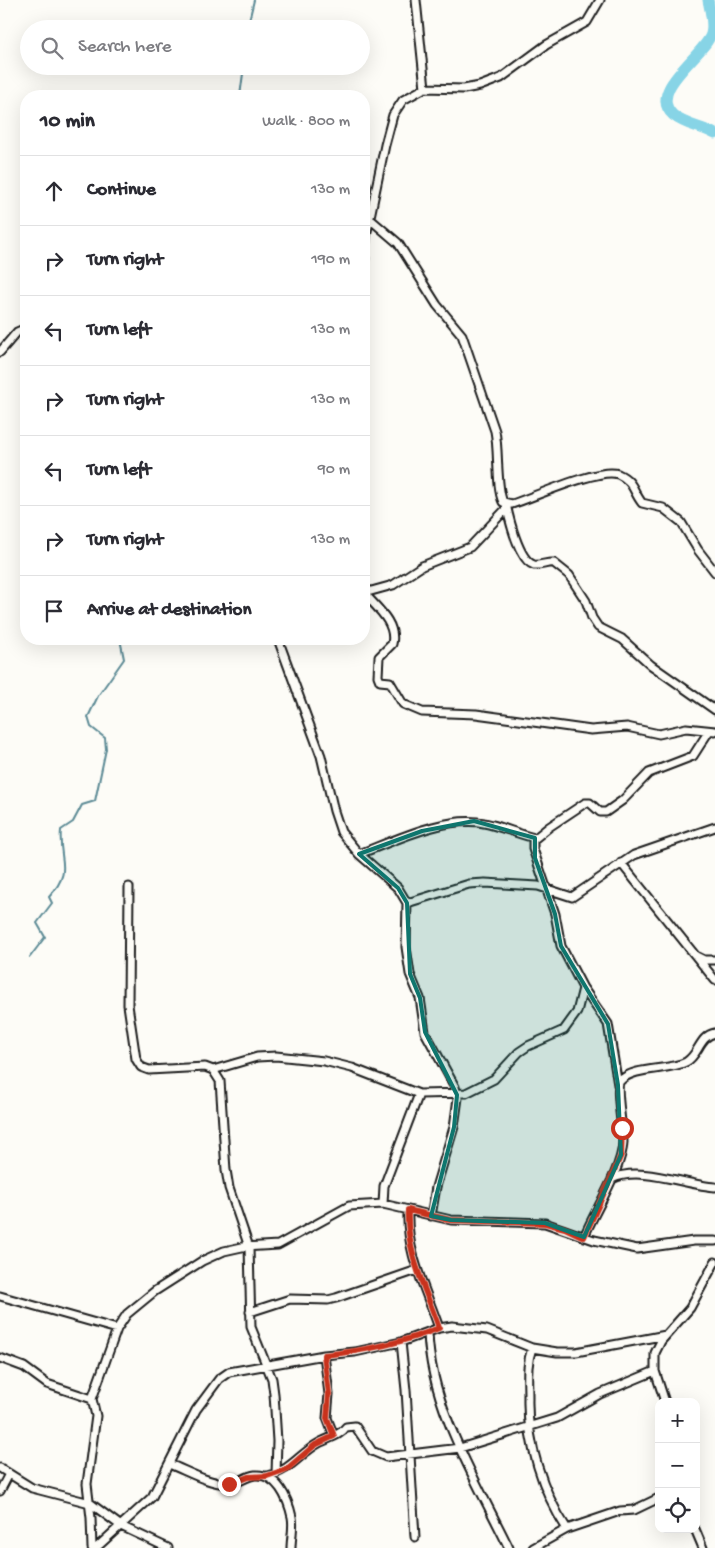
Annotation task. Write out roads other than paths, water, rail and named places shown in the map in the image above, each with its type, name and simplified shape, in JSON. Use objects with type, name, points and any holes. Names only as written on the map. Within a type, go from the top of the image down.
[{"type":"street","points":[[416,0],[425,88]]},
{"type":"street","points":[[600,0],[587,22],[546,45],[501,78],[480,86],[425,88],[403,100],[393,116],[376,184],[370,219],[398,243],[436,305],[462,335],[495,431],[501,495],[515,536],[527,561],[533,565],[550,562],[567,573],[586,601],[592,618],[598,627],[622,639],[651,664],[715,710]]},
{"type":"street","points":[[0,352],[20,331]]},
{"type":"street","points":[[370,591],[394,585],[422,566],[470,547],[506,506],[607,472],[619,475],[634,485],[642,502],[663,508],[681,522],[698,550],[715,572]]},
{"type":"street","points":[[370,600],[386,618],[392,631],[392,644],[378,657],[378,676],[380,681],[390,682],[400,702],[412,710],[434,714],[476,714],[529,720],[550,726],[571,726],[591,730],[627,727],[659,734],[686,728],[712,731]]},
{"type":"street","points":[[280,645],[321,756],[336,821],[341,832],[359,854],[398,888],[407,903],[406,947],[410,974],[420,998],[425,1032],[456,1087],[454,1127],[436,1187],[431,1216]]},
{"type":"street","points":[[584,1237],[612,1179],[623,1144],[618,1085],[608,1024],[583,988],[561,946],[555,914],[533,849],[535,838],[585,803],[590,803],[600,812],[606,812],[630,794],[649,773],[693,756],[712,731]]},
{"type":"street","points":[[359,854],[422,831],[462,822],[484,823],[535,838]]},
{"type":"street","points":[[407,903],[468,884],[485,883],[546,888],[574,897],[621,863],[650,849],[715,827]]},
{"type":"street","points":[[621,863],[715,980]]},
{"type":"street","points":[[129,887],[128,1005],[136,1059],[141,1067],[149,1070],[205,1067],[213,1070],[220,1081],[224,1147],[229,1188],[249,1247],[250,1312],[255,1339],[272,1378],[277,1424],[276,1474]]},
{"type":"street","points":[[695,955],[704,960],[715,960]]},
{"type":"street","points":[[213,1070],[257,1057],[276,1056],[324,1061],[370,1074],[400,1088],[419,1094],[457,1095],[477,1089],[494,1079],[519,1052],[564,1030],[577,1012],[583,988]]},
{"type":"street","points":[[618,1085],[627,1076],[686,1062],[706,1036],[715,1033]]},
{"type":"street","points":[[383,1204],[384,1186],[419,1094]]},
{"type":"street","points":[[612,1179],[620,1175],[634,1173],[715,1187]]},
{"type":"street","points":[[92,1548],[90,1503],[87,1484],[96,1416],[92,1399],[118,1328],[133,1308],[155,1291],[215,1255],[233,1248],[278,1245],[349,1206],[383,1204],[450,1220],[545,1223],[565,1228],[584,1237],[637,1249],[715,1241]]},
{"type":"street","points":[[408,1210],[409,1241],[417,1270],[439,1328]]},
{"type":"street","points":[[664,1398],[654,1371],[655,1353],[666,1335],[690,1308],[715,1262]]},
{"type":"street","points":[[250,1312],[290,1299],[328,1300],[417,1270]]},
{"type":"street","points":[[0,1296],[118,1328]]},
{"type":"street","points":[[96,1548],[152,1497],[196,1410],[219,1379],[234,1371],[267,1367],[324,1355],[355,1352],[401,1342],[439,1328],[469,1326],[487,1330],[532,1348],[576,1352],[666,1335]]},
{"type":"street","points":[[428,1332],[436,1385],[460,1448],[509,1548]]},
{"type":"street","points":[[401,1342],[406,1390],[415,1537]]},
{"type":"street","points":[[532,1348],[527,1361],[528,1428],[546,1490],[566,1529]]},
{"type":"street","points":[[324,1355],[329,1394],[327,1418],[334,1436]]},
{"type":"street","points":[[0,1358],[24,1367],[47,1384],[92,1399]]},
{"type":"street","points":[[169,1464],[220,1483],[229,1484],[257,1475],[267,1476],[276,1474],[296,1463],[315,1445],[342,1432],[346,1427],[355,1426],[378,1455],[386,1457],[409,1456],[460,1448],[557,1418],[600,1394],[654,1371]]},
{"type":"street","points":[[0,1468],[32,1488],[90,1503],[121,1526],[168,1548]]},
{"type":"street","points":[[0,1491],[9,1474]]},
{"type":"street","points":[[267,1476],[275,1481],[282,1491],[292,1518],[291,1548]]},
{"type":"street","points":[[533,1548],[566,1529],[620,1511],[634,1510],[655,1500]]},
{"type":"street","points":[[697,1533],[703,1548]]},
{"type":"waterway","points":[[249,20],[254,0]]},
{"type":"waterway","points":[[708,0],[712,21],[711,34],[707,42],[672,84],[667,95],[667,105],[678,119],[715,134]]},
{"type":"waterway","points":[[241,90],[243,75]]},
{"type":"waterway","points":[[30,957],[45,937],[37,923],[52,903],[49,897],[57,887],[63,872],[61,830],[73,822],[82,805],[95,801],[106,749],[105,738],[91,727],[88,717],[98,696],[124,659],[121,645]]}]
